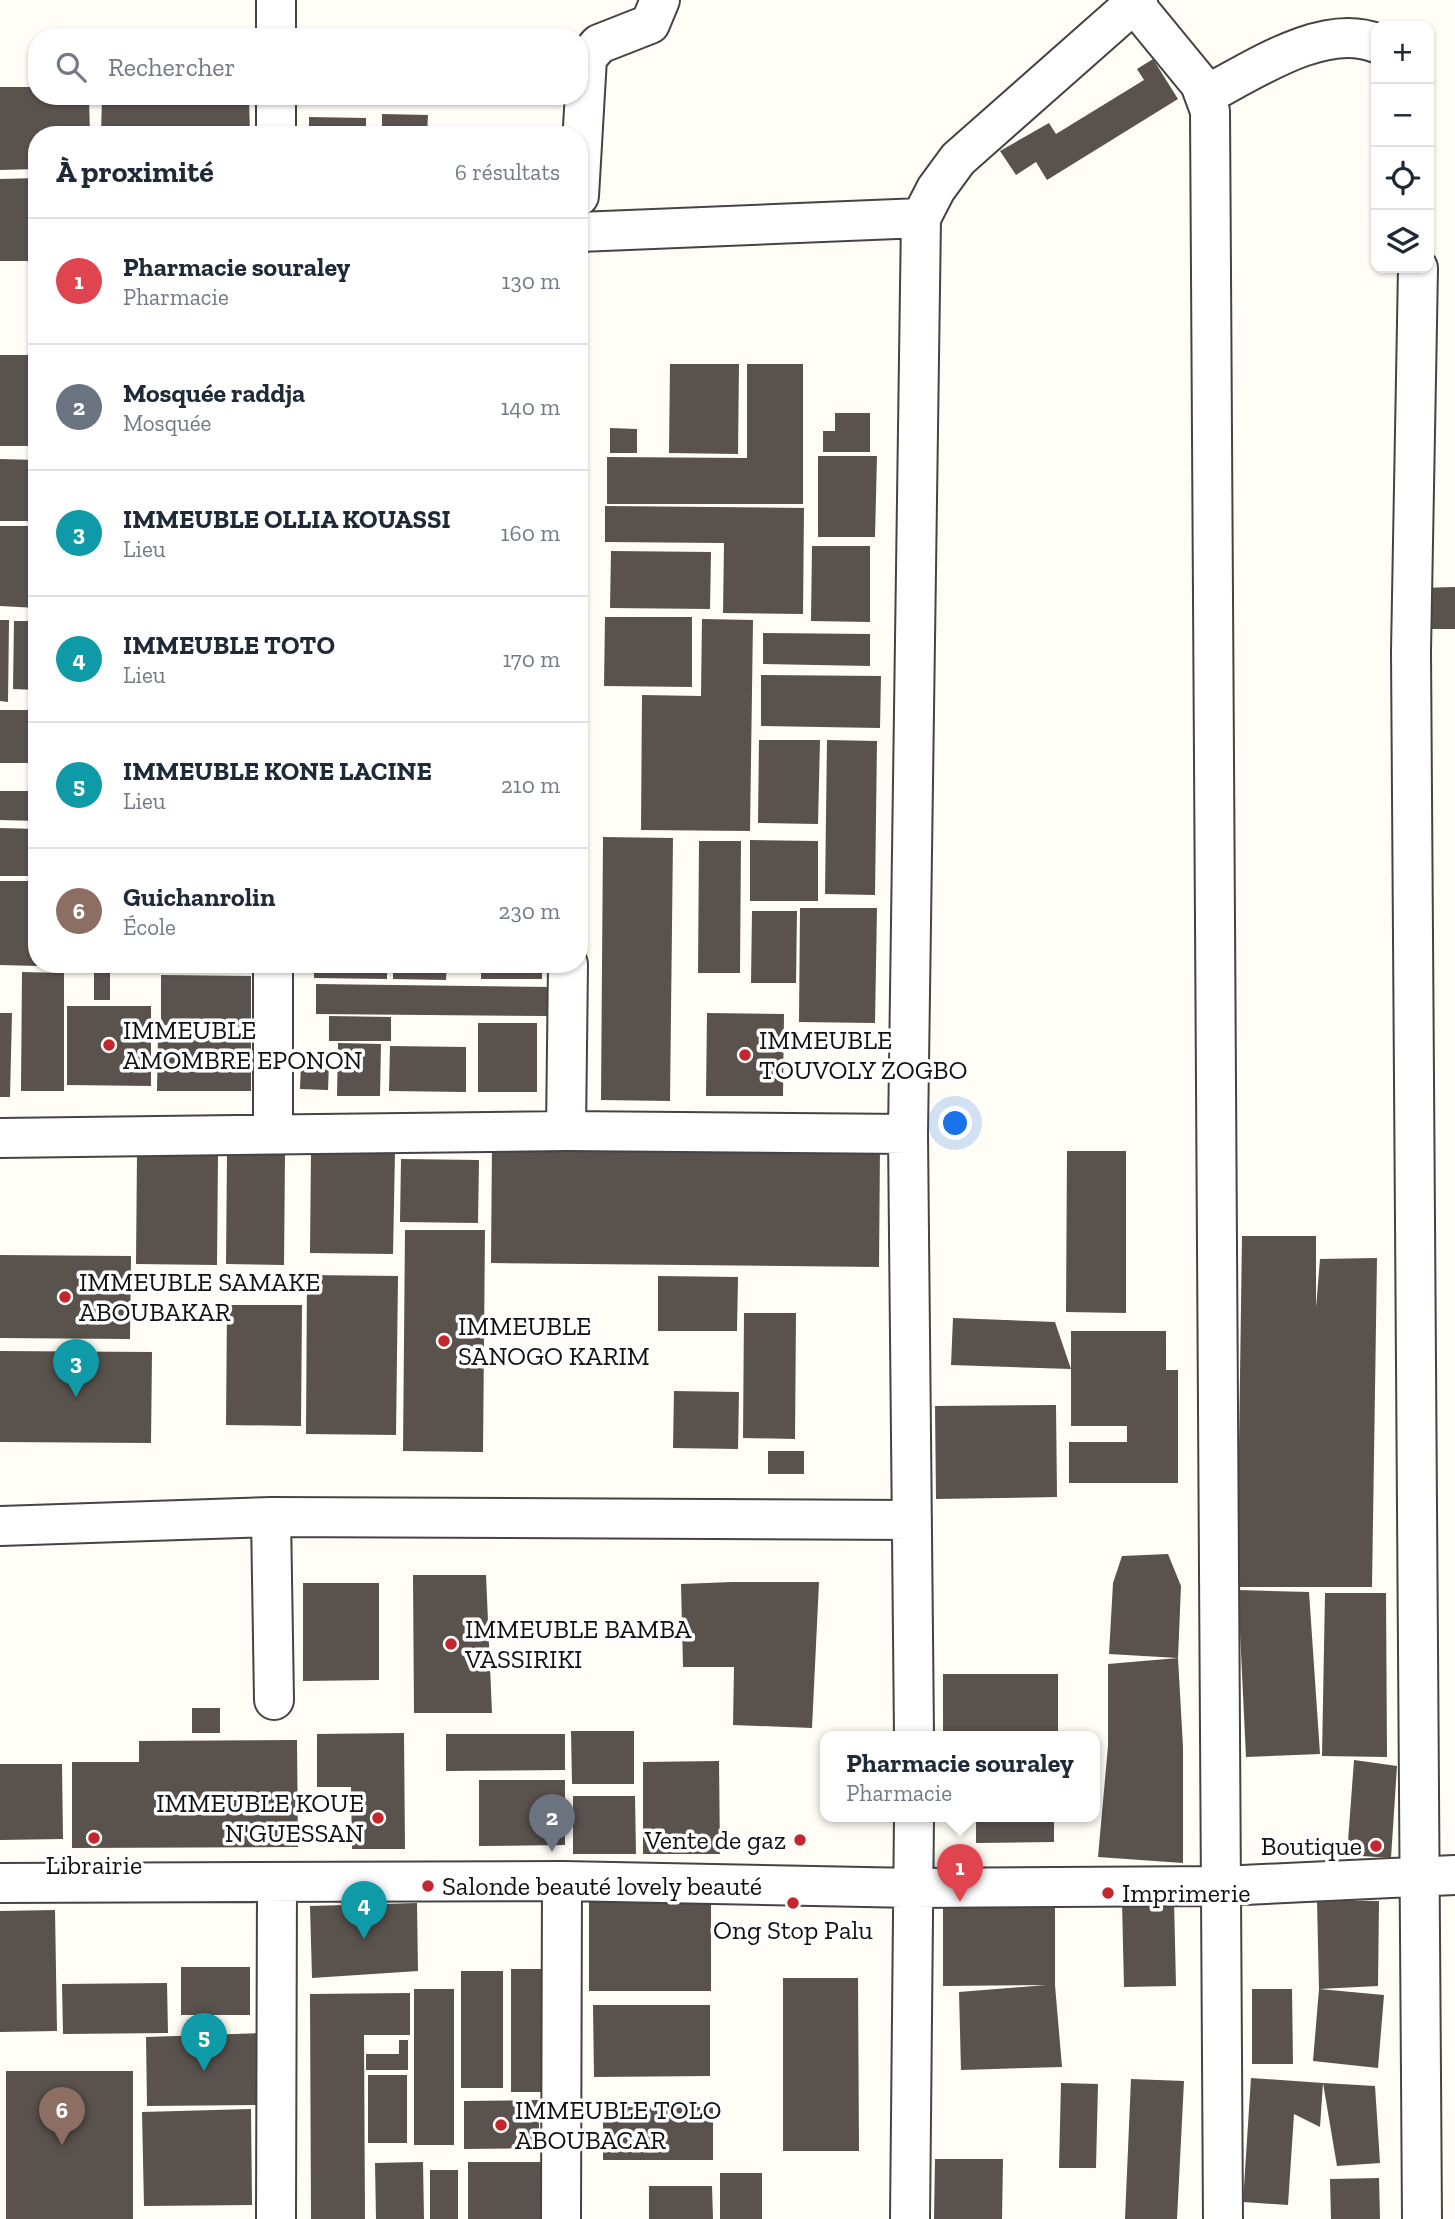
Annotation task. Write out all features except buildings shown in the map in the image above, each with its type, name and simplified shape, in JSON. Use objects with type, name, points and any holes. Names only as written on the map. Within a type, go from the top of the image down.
[{"type":"street","points":[[276,0],[276,28]]},
{"type":"street","points":[[588,57],[599,44],[650,24],[660,0]]},
{"type":"street","points":[[914,1731],[908,1134],[921,218],[936,189],[958,159],[1134,1],[1206,95],[1210,125],[1223,2219]]},
{"type":"street","points":[[1206,95],[1292,51],[1319,42],[1339,37],[1371,41]]},
{"type":"street","points":[[276,105],[276,126]]},
{"type":"street","points":[[583,126],[584,105]]},
{"type":"street","points":[[588,232],[921,218]]},
{"type":"street","points":[[1418,273],[1410,652],[1437,1876],[1422,2219]]},
{"type":"street","points":[[273,1133],[274,973]]},
{"type":"street","points":[[566,1131],[568,973]]},
{"type":"street","points":[[0,1138],[566,1131],[908,1134]]},
{"type":"street","points":[[0,1526],[271,1517],[912,1520]]},
{"type":"street","points":[[271,1517],[274,1700]]},
{"type":"street","points":[[910,2219],[914,1822]]},
{"type":"street","points":[[0,1883],[562,1881],[915,1888],[1222,1886],[1437,1876]]},
{"type":"street","points":[[561,2219],[562,1881]]},
{"type":"street","points":[[276,2219],[277,1883]]},
{"type":"place","name":"IMMEUBLE AMOMBRE EPONON","points":[[109,1045]]},
{"type":"place","name":"IMMEUBLE TOUVOLY ZOGBO","points":[[745,1055]]},
{"type":"place","name":"IMMEUBLE SAMAKE ABOUBAKAR","points":[[65,1297]]},
{"type":"place","name":"IMMEUBLE SANOGO KARIM","points":[[444,1341]]},
{"type":"place","name":"IMMEUBLE OLLIA KOUASSI","points":[[76,1397]]},
{"type":"place","name":"IMMEUBLE BAMBA VASSIRIKI","points":[[451,1644]]},
{"type":"place","name":"IMMEUBLE KOUE N'GUESSAN","points":[[378,1818]]},
{"type":"place","name":"Librairie","points":[[94,1838]]},
{"type":"place","name":"Vente de gaz","points":[[800,1840]]},
{"type":"place","name":"Boutique","points":[[1376,1846]]},
{"type":"place","name":"Mosquée raddja","points":[[552,1852]]},
{"type":"place","name":"Salonde beauté lovely beauté","points":[[428,1886]]},
{"type":"place","name":"Imprimerie","points":[[1108,1893]]},
{"type":"place","name":"Pharmacie souraley","points":[[960,1902]]},
{"type":"place","name":"Ong Stop Palu","points":[[793,1903]]},
{"type":"place","name":"IMMEUBLE TOTO","points":[[364,1939]]},
{"type":"place","name":"IMMEUBLE KONE LACINE","points":[[204,2071]]},
{"type":"place","name":"IMMEUBLE TOLO ABOUBACAR","points":[[501,2125]]},
{"type":"place","name":"Guichanrolin","points":[[62,2145]]}]
